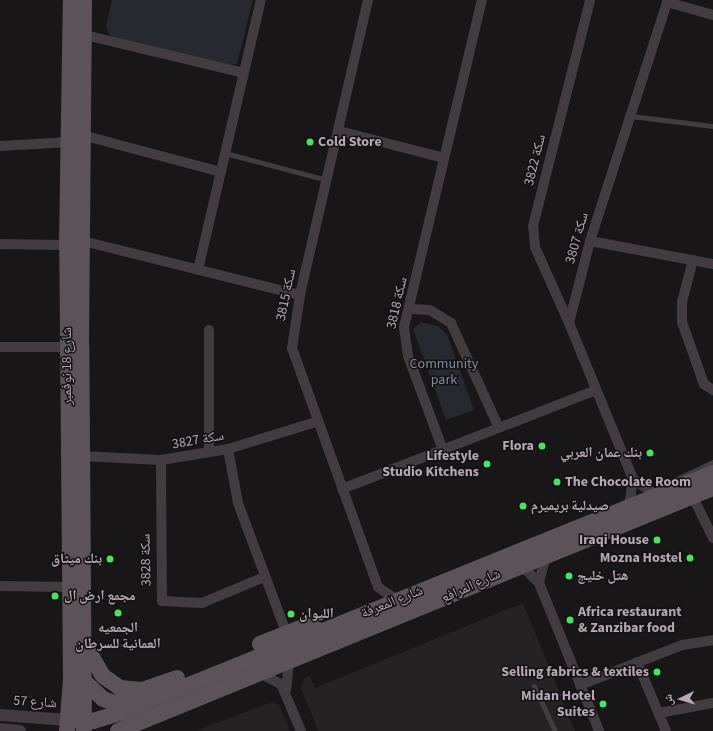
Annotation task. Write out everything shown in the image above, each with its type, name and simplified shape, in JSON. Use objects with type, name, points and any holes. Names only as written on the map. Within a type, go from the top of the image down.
[{"type":"main road","name":"شارع 18 نوفمبر","points":[[70,0],[82,241],[81,456],[86,645],[84,726]]},
{"type":"main road","name":"شارع 18 نوفمبر","points":[[68,725],[69,587],[67,245],[85,35],[84,0]]},
{"type":"main road","name":"شارع المعرفة","points":[[68,725],[84,726],[105,718],[629,507],[653,494],[713,473]]},
{"type":"main road","name":"شارع المرافع","points":[[124,729],[546,553],[713,488]]},
{"type":"main road","points":[[86,645],[103,676],[130,691],[194,672],[286,632],[340,613],[365,613]]},
{"type":"main road","points":[[86,683],[94,694],[115,703],[152,699]]},
{"type":"street","points":[[198,270],[261,0]]},
{"type":"street","name":"سكة 3815","points":[[368,0],[300,295],[292,348],[316,422],[378,587]]},
{"type":"street","name":"سكة 3818","points":[[443,450],[405,345],[404,327],[411,309],[444,158],[482,0]]},
{"type":"street","name":"سكة 3822","points":[[569,323],[534,247],[533,226],[590,0]]},
{"type":"street","points":[[667,1],[713,15]]},
{"type":"street","name":"سكة 3807","points":[[569,323],[590,241],[667,1]]},
{"type":"street","points":[[85,35],[244,72]]},
{"type":"street","points":[[339,131],[444,158]]},
{"type":"street","points":[[0,146],[76,139],[221,172]]},
{"type":"street","points":[[82,241],[300,295]]},
{"type":"street","points":[[590,241],[713,264]]},
{"type":"street","points":[[0,244],[67,245]]},
{"type":"street","points":[[693,260],[682,302],[682,322],[704,384],[713,390]]},
{"type":"street","points":[[411,309],[430,310],[451,323],[499,428]]},
{"type":"street","points":[[569,323],[633,479],[653,494]]},
{"type":"street","points":[[209,330],[209,452]]},
{"type":"street","points":[[0,347],[67,347]]},
{"type":"street","points":[[342,489],[596,390]]},
{"type":"street","name":"سكة 3827","points":[[81,456],[161,460],[228,449],[316,422]]},
{"type":"street","points":[[228,449],[238,503],[264,577],[286,632]]},
{"type":"street","name":"سكة 3828","points":[[161,460],[162,601],[202,603],[264,577]]},
{"type":"street","points":[[629,507],[633,479]]},
{"type":"street","points":[[692,495],[713,538]]},
{"type":"street","points":[[539,583],[546,553]]},
{"type":"street","points":[[510,568],[526,570],[539,583],[599,731]]},
{"type":"street","points":[[0,586],[69,587]]},
{"type":"street","points":[[378,587],[394,598],[404,597]]},
{"type":"street","points":[[365,613],[377,600],[378,587]]},
{"type":"street","points":[[580,685],[682,645],[713,640]]},
{"type":"street","points":[[286,693],[285,673],[289,660]]},
{"type":"street","points":[[637,662],[666,731]]},
{"type":"street","points":[[258,672],[276,679],[286,693],[301,731]]},
{"type":"street","points":[[658,713],[713,703]]},
{"type":"street","name":"شارع 57","points":[[0,715],[68,725]]},
{"type":"street","points":[[1,730],[20,731]]},
{"type":"lane","points":[[631,116],[713,126]]},
{"type":"lane","points":[[226,153],[327,180]]},
{"type":"lane","points":[[653,494],[713,462]]},
{"type":"lane","points":[[534,686],[555,731]]},
{"type":"shaded area","points":[[523,603],[575,731],[318,731],[301,688],[304,679],[310,676],[315,688]]},
{"type":"shaded area","points":[[272,702],[279,705],[290,731],[195,731]]},
{"type":"green space","points":[[112,0],[253,0],[237,64],[228,65],[111,37],[106,27]]},
{"type":"green space","name":"Community park","points":[[421,322],[438,326],[447,334],[474,410],[446,420],[413,329]]},
{"type":"place","name":"Cold Store","points":[[310,142]]},
{"type":"place","name":"Flora","points":[[542,446]]},
{"type":"place","name":"بنك عمان العربي","points":[[650,453]]},
{"type":"place","name":"Lifestyle Studio Kitchens","points":[[487,464]]},
{"type":"place","name":"The Chocolate Room","points":[[557,482]]},
{"type":"place","name":"صيدلية بريميرم","points":[[523,506]]},
{"type":"place","name":"Iraqi House","points":[[657,540]]},
{"type":"place","name":"Mozna Hostel","points":[[690,558]]},
{"type":"place","name":"بنك ميثاق","points":[[110,559]]},
{"type":"place","name":"هتل خلیج","points":[[569,576]]},
{"type":"place","name":"مجمع ارض ال","points":[[55,596]]},
{"type":"place","name":"الجمعيه العمانية للسرطان","points":[[118,613]]},
{"type":"place","name":"الليوان","points":[[291,614]]},
{"type":"place","name":"Africa restaurant & Zanzibar food","points":[[570,620]]},
{"type":"place","name":"Selling fabrics & textiles","points":[[657,672]]},
{"type":"place","name":"Midan Hotel Suites","points":[[603,704]]}]
